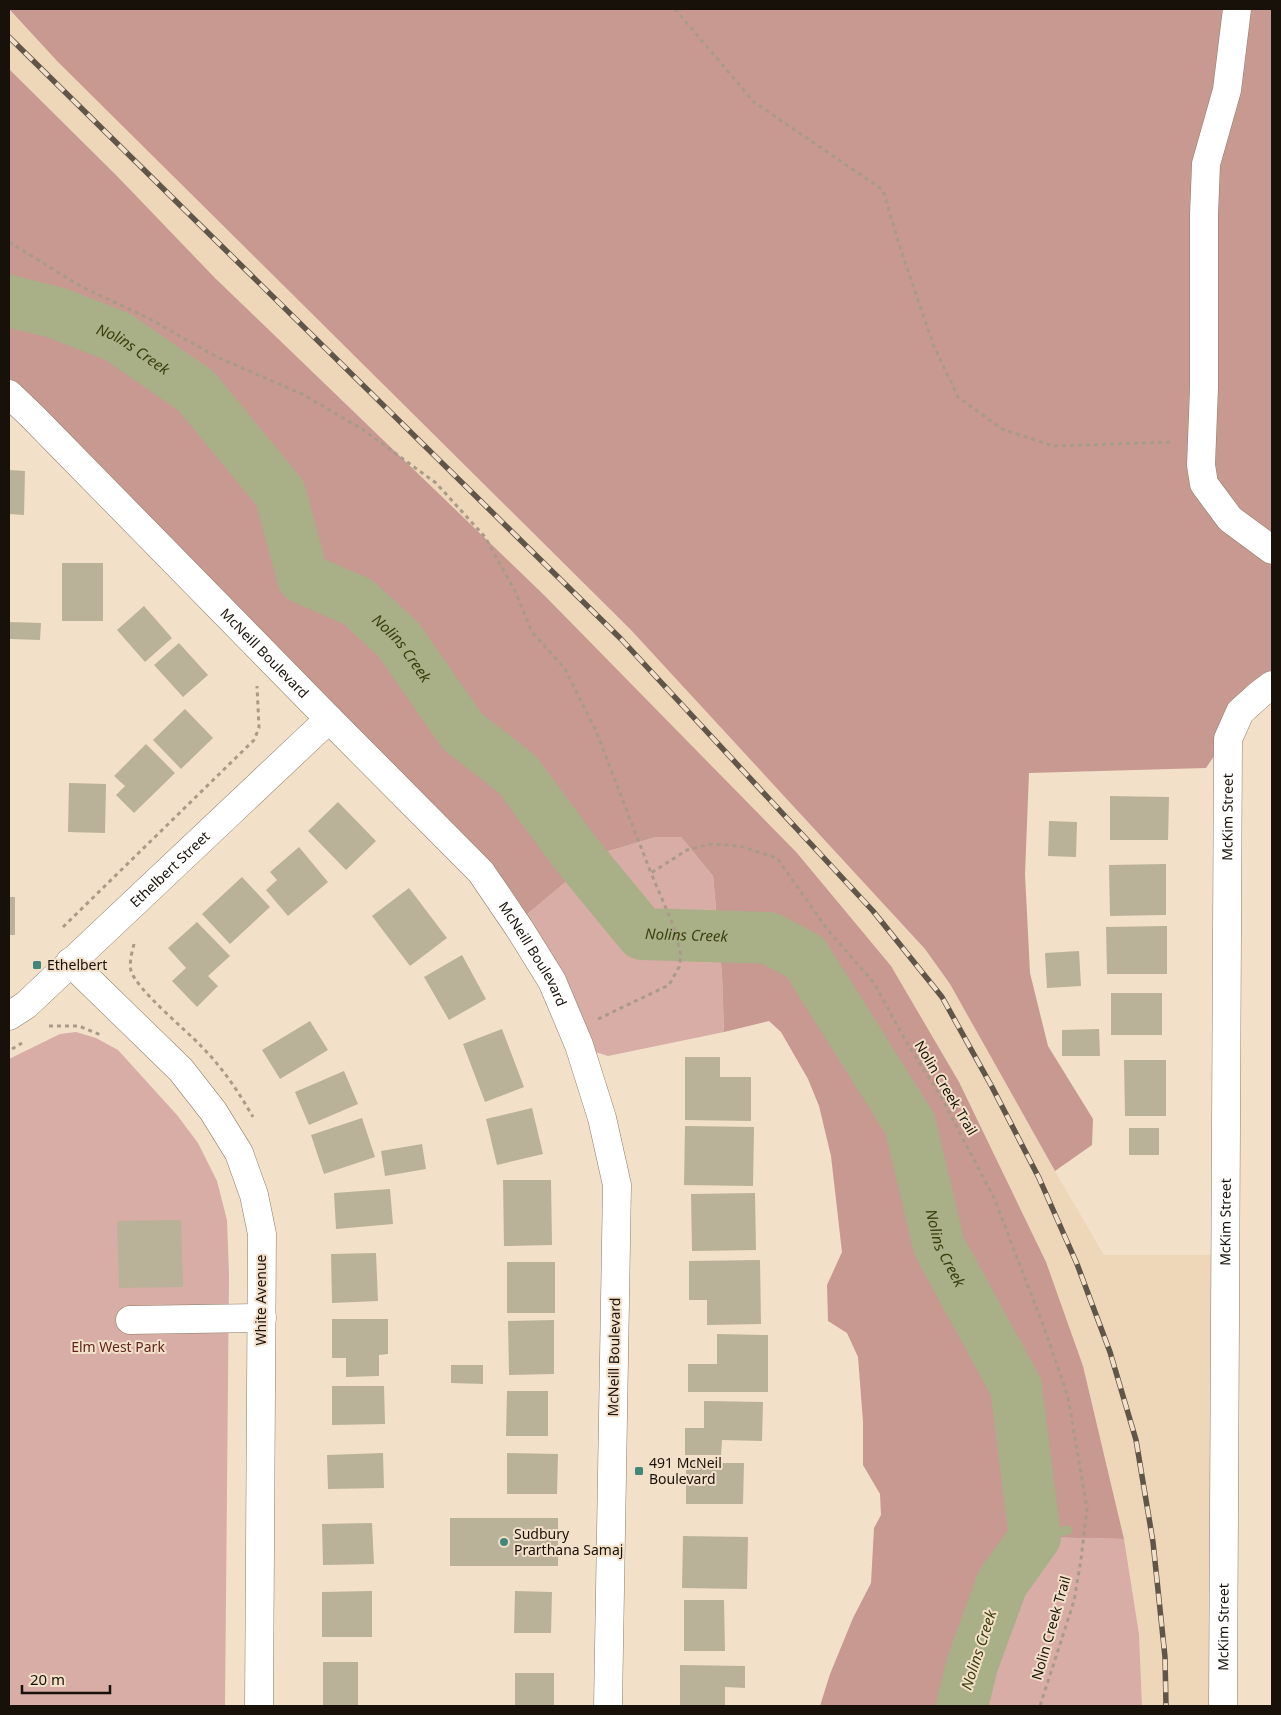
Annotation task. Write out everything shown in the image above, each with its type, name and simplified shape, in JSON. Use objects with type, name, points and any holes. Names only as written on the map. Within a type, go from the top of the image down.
[{"type":"street","points":[[1236,9],[1226,90],[1206,164],[1203,441],[1201,464],[1204,484],[1230,518],[1272,550]]},
{"type":"street","name":"McNeill Boulevard","points":[[9,394],[481,872],[552,981],[579,1045],[602,1118],[617,1185],[608,1706]]},
{"type":"street","name":"McKim Street","points":[[1223,1706],[1228,739],[1240,712],[1272,685]]},
{"type":"street","name":"Ethelbert Street","points":[[9,1016],[26,1005],[329,719]]},
{"type":"street","name":"White Avenue","points":[[70,962],[181,1070],[213,1111],[239,1153],[254,1195],[262,1234],[259,1706]]},
{"type":"street","points":[[130,1320],[262,1318]]},
{"type":"path","points":[[676,9],[754,102],[883,190],[933,344],[958,398],[1002,429],[1053,446],[1203,441]]},
{"type":"path","points":[[9,242],[82,288],[146,317],[217,356],[302,394],[362,429],[436,483],[485,537],[515,591],[532,632],[565,669],[596,731],[651,873],[669,914],[681,956],[679,966],[669,985],[573,1031]]},
{"type":"path","points":[[62,928],[254,740],[259,728],[257,686]]},
{"type":"path","name":"Nolin Creek Trail","points":[[651,873],[687,850],[710,844],[740,846],[777,858],[827,929],[874,983],[904,1038],[941,1097],[994,1198],[1045,1330],[1068,1397],[1087,1509],[1074,1601],[1040,1706]]},
{"type":"shaded area","points":[[9,9],[1272,9],[1272,681],[1225,740],[1206,768],[1029,773],[1025,874],[1030,973],[1048,1046],[1093,1119],[1092,1145],[1055,1171],[950,984],[925,949],[631,630],[58,62]]},
{"type":"shaded area","points":[[9,10],[58,62],[631,630],[925,949],[950,984],[1104,1255],[1223,1255],[1221,1706],[1142,1706],[1139,1634],[1124,1539],[1083,1366],[544,595],[215,278],[117,176],[9,69]]},
{"type":"shaded area","points":[[9,69],[117,176],[215,278],[544,595],[797,853],[891,966],[959,1082],[1046,1262],[1083,1366],[1124,1539],[1033,1537],[999,1582],[970,1664],[960,1706],[820,1706],[830,1674],[853,1618],[871,1583],[874,1528],[881,1515],[880,1494],[863,1465],[863,1422],[858,1357],[847,1333],[828,1321],[827,1285],[842,1252],[831,1156],[819,1106],[808,1079],[781,1032],[769,1021],[724,1032],[722,975],[713,876],[681,837],[656,837],[599,854],[513,926],[479,874],[9,397]]},
{"type":"green space","points":[[656,837],[681,837],[713,876],[722,975],[724,1032],[608,1056],[577,1046],[513,926],[599,854]]},
{"type":"green space","name":"Elm West Park","points":[[76,1032],[96,1038],[118,1050],[177,1115],[198,1143],[217,1181],[227,1220],[229,1274],[225,1706],[9,1706],[9,1059],[60,1034]]},
{"type":"green space","points":[[1033,1537],[1124,1539],[1139,1634],[1142,1706],[960,1706],[970,1664],[999,1582]]},
{"type":"building","points":[[9,470],[25,471],[24,515],[9,514]]},
{"type":"building","points":[[62,563],[103,563],[103,621],[62,621]]},
{"type":"building","points":[[144,606],[172,638],[145,662],[117,630]]},
{"type":"building","points":[[9,622],[41,623],[40,640],[9,639]]},
{"type":"building","points":[[179,643],[208,675],[183,697],[154,665]]},
{"type":"building","points":[[185,709],[213,738],[181,769],[153,740]]},
{"type":"building","points":[[146,744],[175,773],[134,813],[116,795],[125,786],[114,776]]},
{"type":"building","points":[[69,783],[106,784],[105,833],[68,832]]},
{"type":"building","points":[[1110,796],[1169,797],[1168,840],[1110,840]]},
{"type":"building","points":[[338,802],[376,841],[346,870],[308,831]]},
{"type":"building","points":[[1049,821],[1077,822],[1076,857],[1048,856]]},
{"type":"building","points":[[299,847],[328,882],[288,916],[266,890],[277,880],[270,872]]},
{"type":"building","points":[[1166,864],[1166,915],[1110,916],[1109,865]]},
{"type":"building","points":[[242,877],[270,907],[230,944],[202,914]]},
{"type":"building","points":[[409,888],[447,938],[410,966],[372,916]]},
{"type":"building","points":[[9,897],[15,897],[15,935],[9,935]]},
{"type":"building","points":[[197,922],[230,956],[208,976],[218,986],[197,1007],[172,981],[186,968],[168,948]]},
{"type":"building","points":[[1167,926],[1167,974],[1107,974],[1106,927]]},
{"type":"building","points":[[1079,951],[1081,986],[1047,988],[1045,953]]},
{"type":"building","points":[[462,955],[486,999],[449,1020],[424,977]]},
{"type":"building","points":[[1111,993],[1162,993],[1162,1035],[1111,1035]]},
{"type":"building","points":[[310,1021],[328,1050],[280,1079],[262,1050]]},
{"type":"building","points":[[502,1029],[524,1087],[485,1102],[463,1044]]},
{"type":"building","points":[[1099,1029],[1100,1056],[1062,1056],[1062,1030]]},
{"type":"building","points":[[685,1057],[720,1057],[720,1077],[751,1077],[751,1121],[685,1120]]},
{"type":"building","points":[[1124,1060],[1166,1060],[1166,1116],[1125,1116]]},
{"type":"building","points":[[344,1071],[358,1104],[309,1125],[295,1092]]},
{"type":"building","points":[[532,1108],[543,1154],[497,1165],[486,1119]]},
{"type":"building","points":[[362,1118],[375,1157],[324,1174],[311,1135]]},
{"type":"building","points":[[685,1126],[754,1127],[753,1186],[684,1185]]},
{"type":"building","points":[[1129,1128],[1159,1128],[1159,1155],[1129,1155]]},
{"type":"building","points":[[422,1144],[426,1169],[385,1176],[381,1151]]},
{"type":"building","points":[[503,1180],[551,1180],[552,1245],[504,1246]]},
{"type":"building","points":[[390,1189],[393,1224],[336,1229],[334,1193]]},
{"type":"building","points":[[755,1193],[756,1250],[692,1251],[691,1194]]},
{"type":"building","points":[[181,1220],[183,1287],[119,1288],[117,1221]]},
{"type":"building","points":[[376,1253],[378,1301],[332,1303],[331,1254]]},
{"type":"building","points":[[760,1260],[761,1324],[707,1325],[707,1300],[689,1300],[689,1261]]},
{"type":"building","points":[[507,1262],[555,1262],[555,1313],[507,1313]]},
{"type":"building","points":[[332,1319],[388,1319],[388,1354],[379,1355],[379,1376],[346,1377],[346,1358],[332,1358]]},
{"type":"building","points":[[554,1320],[554,1374],[509,1375],[508,1321]]},
{"type":"building","points":[[717,1334],[768,1335],[768,1392],[688,1392],[688,1364],[717,1364]]},
{"type":"building","points":[[451,1365],[483,1365],[483,1384],[451,1383]]},
{"type":"building","points":[[332,1386],[384,1386],[385,1424],[332,1425]]},
{"type":"building","points":[[507,1391],[548,1391],[548,1436],[506,1436]]},
{"type":"building","points":[[704,1401],[763,1402],[762,1441],[722,1440],[721,1455],[685,1455],[685,1428],[704,1428]]},
{"type":"building","points":[[383,1453],[384,1488],[328,1489],[327,1455]]},
{"type":"building","points":[[507,1453],[558,1454],[557,1494],[507,1494]]},
{"type":"building","points":[[686,1463],[744,1463],[743,1504],[686,1504]]},
{"type":"building","name":"Sudbury Prarthana Samaj","points":[[450,1518],[558,1518],[558,1566],[450,1566]]},
{"type":"building","points":[[372,1523],[374,1564],[323,1565],[322,1524]]},
{"type":"building","points":[[683,1536],[748,1537],[747,1589],[682,1588]]},
{"type":"building","points":[[372,1591],[372,1637],[322,1637],[322,1592]]},
{"type":"building","points":[[515,1591],[552,1592],[551,1633],[514,1633]]},
{"type":"building","points":[[684,1600],[724,1600],[725,1651],[684,1651]]},
{"type":"building","points":[[323,1662],[358,1662],[358,1706],[323,1706]]},
{"type":"building","points":[[680,1665],[745,1666],[745,1688],[725,1687],[725,1706],[680,1706]]},
{"type":"building","points":[[515,1673],[554,1673],[554,1706],[515,1706]]},
{"type":"waterway","name":"Nolins Creek","points":[[9,301],[57,313],[118,337],[196,391],[280,493],[303,578],[358,602],[398,639],[463,732],[517,774],[577,855],[642,934],[769,938],[805,957],[910,1124],[939,1246],[1016,1387],[1035,1537],[1002,1583],[972,1665],[962,1706]]},
{"type":"waterway","points":[[1035,1537],[1068,1530]]},
{"type":"railway","points":[[9,37],[621,639],[873,911],[942,997],[992,1087],[1039,1178],[1077,1264],[1110,1352],[1136,1440],[1153,1542],[1165,1657],[1166,1706]]},
{"type":"place","name":"Ethelbert","points":[[37,965]]},
{"type":"place","name":"491 McNeil Boulevard","points":[[639,1471]]},
{"type":"place","name":"Sudbury Prarthana Samaj","points":[[504,1542]]}]
